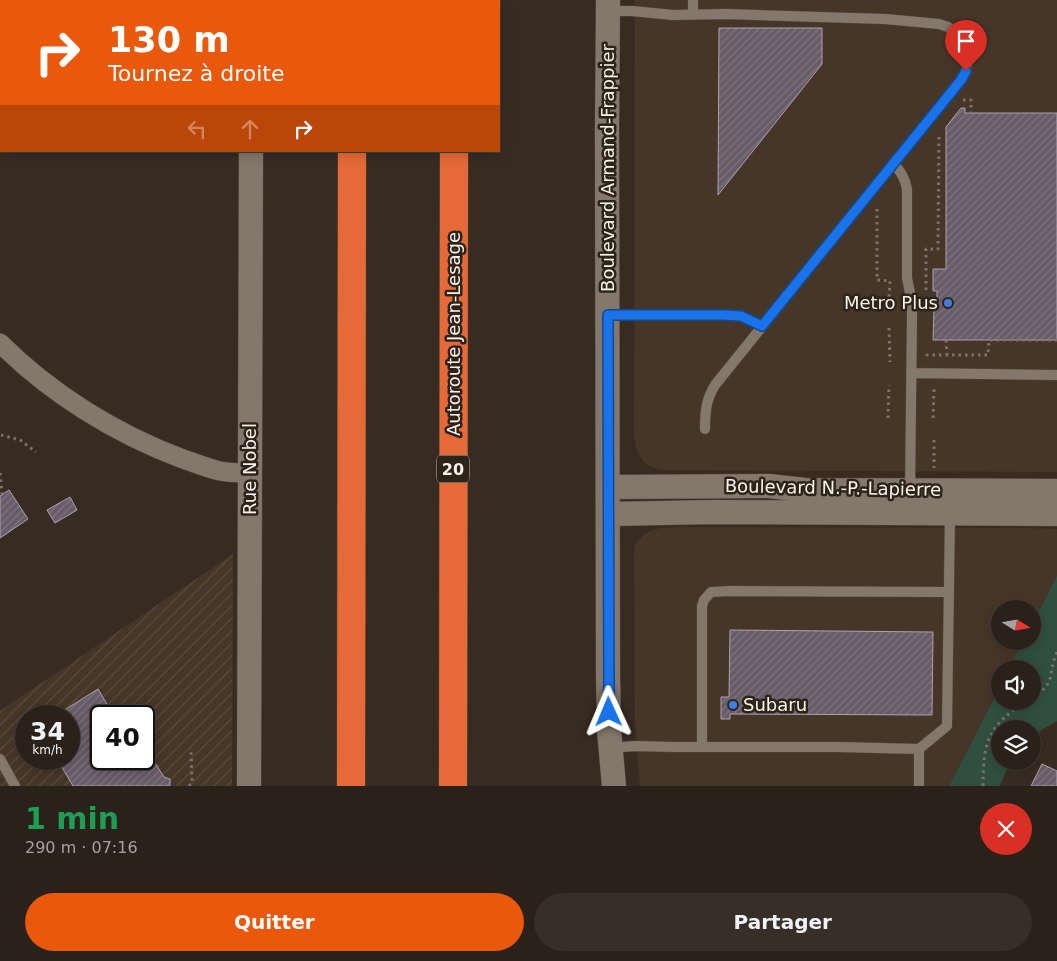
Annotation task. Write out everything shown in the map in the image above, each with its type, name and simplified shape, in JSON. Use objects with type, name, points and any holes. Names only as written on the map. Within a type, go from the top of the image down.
[{"type":"highway","points":[[351,786],[352,152]]},
{"type":"highway","name":"Autoroute Jean-Lesage","points":[[452,786],[454,152]]},
{"type":"street","name":"Boulevard Armand-Frappier","points":[[608,6],[608,664],[614,786]]},
{"type":"street","name":"Rue Nobel","points":[[249,786],[250,152]]},
{"type":"street","points":[[0,343],[29,370],[59,393],[132,438],[159,450],[213,469],[250,474]]},
{"type":"street","name":"Boulevard N.-P.-Lapierre","points":[[608,487],[769,486],[910,502],[950,513],[1057,514]]},
{"type":"street","name":"Boulevard N.-P.-Lapierre","points":[[609,514],[714,512],[910,502],[1057,491]]},
{"type":"lane","points":[[693,0],[693,15]]},
{"type":"lane","points":[[608,6],[656,14],[726,14],[885,19],[938,24],[954,31],[963,42],[966,52],[966,71],[961,80],[715,385],[706,408],[705,429]]},
{"type":"lane","points":[[893,163],[905,178],[907,189],[907,278],[912,303],[910,502]]},
{"type":"lane","points":[[608,315],[741,316],[762,326]]},
{"type":"lane","points":[[911,373],[1057,375]]},
{"type":"lane","points":[[611,748],[634,746],[919,749],[947,726],[950,513]]},
{"type":"lane","points":[[702,747],[702,606],[704,600],[711,592],[949,592]]},
{"type":"lane","points":[[918,786],[919,749]]},
{"type":"lane","points":[[0,759],[15,786]]},
{"type":"path","points":[[964,95],[960,100],[971,100],[971,113]]},
{"type":"path","points":[[938,304],[927,304],[926,249],[938,249],[939,128]]},
{"type":"path","points":[[878,203],[877,280],[890,281],[889,299]]},
{"type":"path","points":[[889,328],[890,362]]},
{"type":"path","points":[[946,340],[947,355]]},
{"type":"path","points":[[927,346],[928,355],[988,354],[988,340],[1057,340]]},
{"type":"path","points":[[888,418],[889,385]]},
{"type":"path","points":[[933,418],[934,385]]},
{"type":"path","points":[[1,435],[20,440],[36,452]]},
{"type":"path","points":[[934,440],[934,474]]},
{"type":"path","points":[[0,473],[2,494]]},
{"type":"path","points":[[1041,693],[1051,680],[1057,652]]},
{"type":"path","points":[[983,786],[985,752],[992,733],[997,724],[1014,710]]},
{"type":"path","points":[[189,786],[192,783],[191,748]]},
{"type":"shaded area","points":[[635,0],[1057,0],[1057,472],[661,470],[645,463],[639,455],[634,436]]},
{"type":"shaded area","points":[[661,528],[1057,529],[1057,575],[1041,607],[1041,600],[991,600],[991,650],[1018,650],[1014,660],[991,660],[991,704],[949,786],[640,786],[635,723],[634,550],[635,544],[645,534]]},
{"type":"shaded area","points":[[233,554],[232,786],[0,786],[0,711]]},
{"type":"green space","points":[[1057,575],[1057,721],[1041,730],[1041,720],[991,720],[991,770],[1007,770],[999,786],[949,786],[991,704],[991,710],[1041,710],[1041,660],[1014,660],[1018,650],[1041,650],[1041,607]]},
{"type":"building","points":[[719,28],[822,28],[822,64],[718,195]]},
{"type":"building","points":[[961,108],[965,108],[965,113],[1057,113],[1057,340],[933,340],[934,309],[937,309],[937,291],[933,291],[933,269],[946,269],[946,127]]},
{"type":"building","points":[[9,490],[28,519],[0,538],[0,496]]},
{"type":"building","points":[[70,497],[77,510],[55,523],[47,510]]},
{"type":"building","points":[[730,630],[933,632],[932,715],[730,714],[730,719],[721,719],[721,697],[729,697]]},
{"type":"building","points":[[98,689],[107,705],[90,705],[90,770],[155,770],[155,763],[164,777],[170,779],[170,786],[73,786],[64,770],[80,770],[80,705],[73,705]]},
{"type":"building","points":[[1042,764],[1057,771],[1057,786],[1031,786],[1039,770],[1041,770]]},
{"type":"place","name":"Metro Plus","points":[[948,303]]},
{"type":"place","name":"Subaru","points":[[733,705]]},
{"type":"route","points":[[609,712],[608,315],[741,316],[762,326],[961,80],[966,71]]}]
